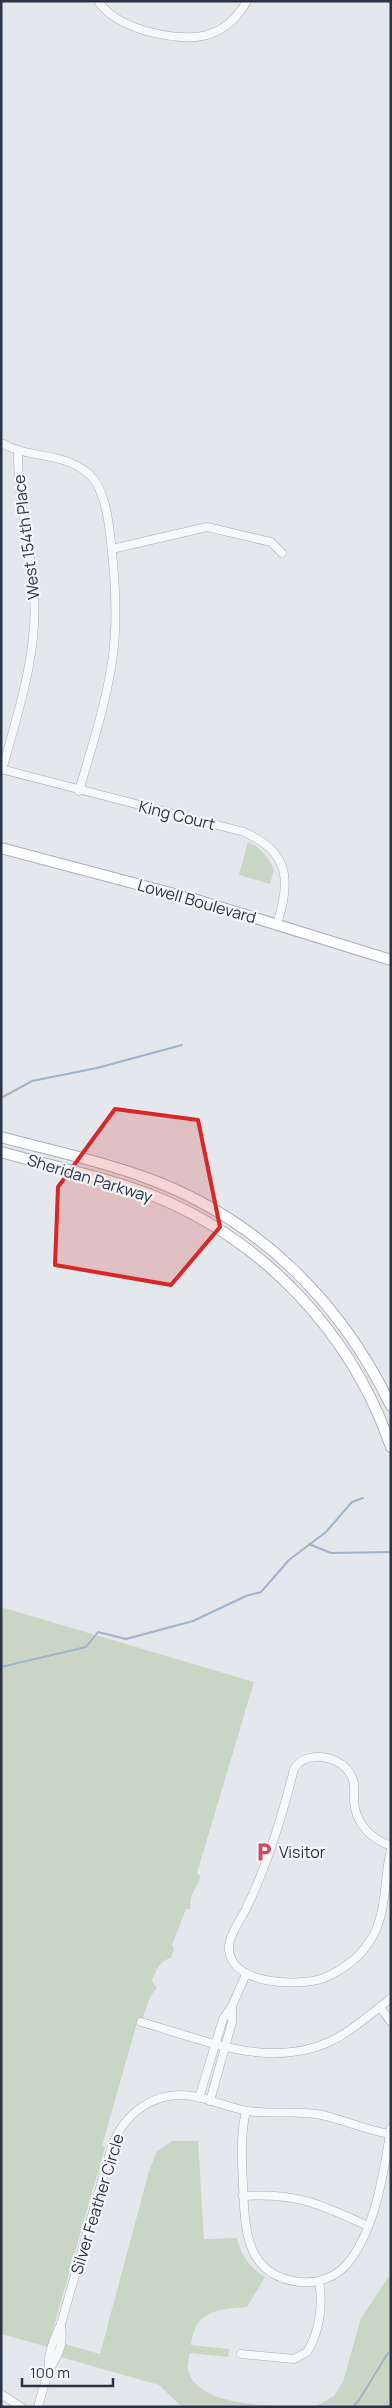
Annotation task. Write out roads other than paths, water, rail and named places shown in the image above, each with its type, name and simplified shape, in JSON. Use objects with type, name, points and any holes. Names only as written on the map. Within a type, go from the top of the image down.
[{"type":"main road","name":"Lowell Boulevard","points":[[1,848],[188,897],[391,960]]},
{"type":"main road","name":"Sheridan Parkway","points":[[1,1136],[154,1180],[200,1201],[247,1230],[286,1261],[333,1312],[365,1356],[391,1406]]},
{"type":"main road","name":"Sheridan Parkway","points":[[1,1152],[122,1185],[154,1196],[212,1225],[243,1245],[269,1266],[300,1296],[340,1346],[373,1403],[391,1447]]},
{"type":"street","points":[[98,1],[108,13],[126,24],[182,39],[203,37],[223,28],[238,16],[247,1]]},
{"type":"street","points":[[1,443],[18,450],[77,464],[91,476],[106,509],[112,549],[115,604],[113,654],[105,698],[79,791]]},
{"type":"street","name":"West 154th Place","points":[[2,770],[26,679],[32,640],[34,597],[30,552],[17,480],[18,450]]},
{"type":"street","points":[[112,549],[208,527],[271,542],[282,554]]},
{"type":"street","name":"King Court","points":[[2,770],[244,832],[270,846],[284,868],[286,884],[285,898],[277,924]]},
{"type":"street","points":[[316,1756],[335,1761],[346,1768],[354,1783],[355,1808],[361,1824],[376,1839],[391,1848],[385,1876],[385,1897],[380,1920],[371,1940],[356,1958],[338,1972],[307,1982],[274,1981],[246,1974],[235,1966],[230,1956],[231,1939],[264,1869],[281,1818],[294,1769],[301,1760],[316,1756]]},
{"type":"street","points":[[199,2098],[220,2045],[232,2022],[232,2006],[246,1974]]},
{"type":"street","points":[[141,2022],[220,2045],[268,2055],[312,2048],[338,2037],[391,1998]]},
{"type":"street","points":[[380,2007],[391,2022]]},
{"type":"street","points":[[210,2101],[220,2045]]},
{"type":"street","name":"Silver Feather Circle","points":[[38,2407],[49,2371],[55,2363],[60,2349],[63,2338],[61,2324],[112,2146],[120,2127],[135,2112],[151,2102],[173,2096],[199,2098],[246,2111],[318,2114],[390,2131]]},
{"type":"street","points":[[246,2111],[241,2148],[246,2235],[257,2259],[271,2271],[292,2281],[318,2281],[335,2274],[348,2262],[368,2226],[382,2181],[390,2131]]},
{"type":"street","points":[[243,2196],[295,2197],[321,2205],[368,2226]]},
{"type":"street","points":[[241,2354],[301,2361],[310,2347],[320,2313],[321,2293],[318,2281]]},
{"type":"street","points":[[1,2394],[21,2407]]},
{"type":"waterway","points":[[1,1098],[32,1081],[97,1068],[182,1045]]},
{"type":"waterway","points":[[1,1667],[86,1647],[98,1632],[126,1639],[193,1621],[246,1596],[261,1592],[289,1560],[326,1532],[352,1502],[363,1498]]},
{"type":"waterway","points":[[309,1544],[331,1553],[391,1552]]},
{"type":"waterway","points":[[353,2407],[388,2353]]},
{"type":"place","name":"Visitor","points":[[264,1852]]}]
